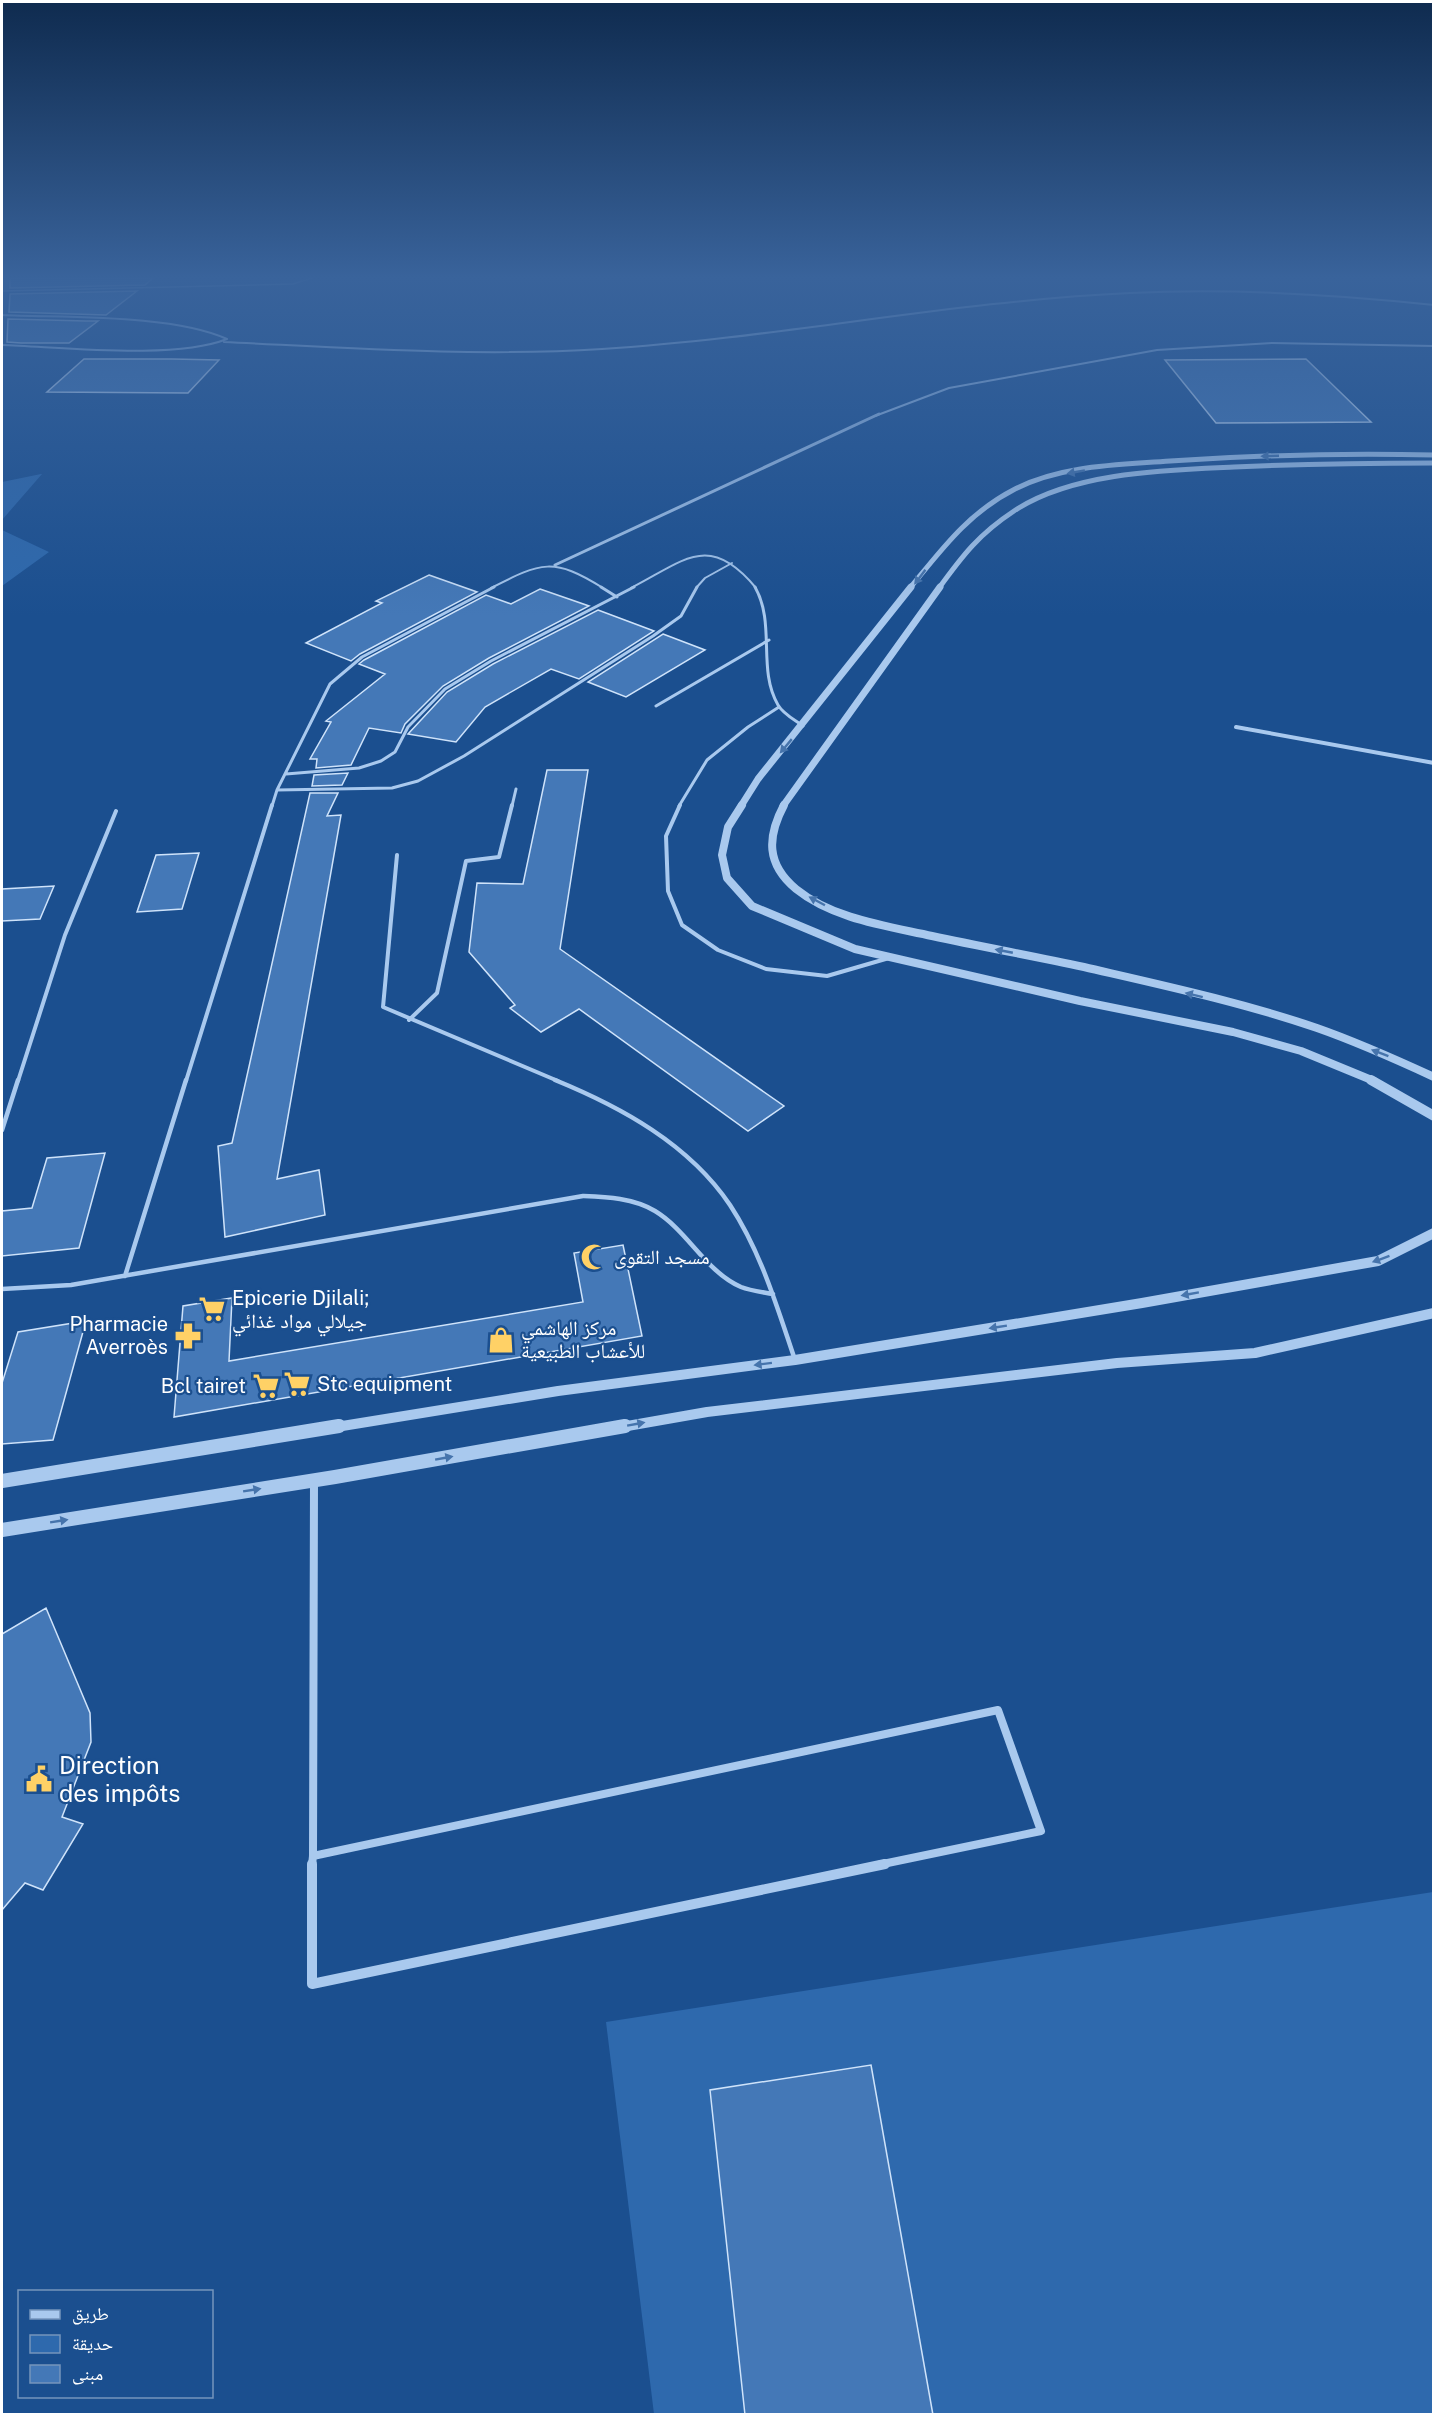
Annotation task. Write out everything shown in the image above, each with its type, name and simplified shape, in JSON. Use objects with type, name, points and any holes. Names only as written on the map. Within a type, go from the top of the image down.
[{"type":"street","points":[[555,565],[838,432],[897,406],[941,391]]},
{"type":"street","points":[[1434,455],[1282,456],[1129,465],[1041,478],[1011,490],[987,505],[955,532],[803,726],[758,779],[728,827],[723,855],[727,878],[752,906],[855,949],[1080,1001],[1233,1032],[1301,1051],[1368,1078],[1434,1116]]},
{"type":"street","points":[[1434,463],[1298,464],[1167,470],[1100,480],[1062,489],[1015,510],[969,546],[786,801],[773,825],[768,843],[777,867],[795,888],[817,902],[863,920],[1082,967],[1300,1023],[1434,1077]]},
{"type":"street","points":[[1236,727],[1434,763]]},
{"type":"street","points":[[2,1481],[558,1390],[795,1360],[1378,1261],[1434,1233]]},
{"type":"street","points":[[2,1530],[314,1480],[707,1412],[1117,1363],[1255,1353],[1434,1313]]},
{"type":"street","points":[[312,1856],[998,1710],[1041,1831],[312,1984],[312,1856],[314,1480]]},
{"type":"lane","points":[[286,774],[358,768],[381,761],[395,752],[408,727],[445,689],[491,661],[693,556],[710,553],[721,556],[732,563],[754,583],[767,612],[772,685],[779,707],[803,726]]},
{"type":"lane","points":[[277,790],[392,788],[418,782],[464,756],[653,636],[681,616],[693,592],[705,578],[732,563]]},
{"type":"lane","points":[[125,1276],[277,790],[330,684],[362,657],[526,570],[555,565],[574,570],[617,597]]},
{"type":"lane","points":[[656,706],[769,640]]},
{"type":"lane","points":[[779,707],[748,727],[707,760],[674,816],[666,836],[668,891],[682,925],[718,950],[766,969],[827,976],[891,957]]},
{"type":"lane","points":[[409,1020],[437,993],[466,861],[500,857],[516,789]]},
{"type":"lane","points":[[2,1130],[65,935],[116,811]]},
{"type":"lane","points":[[397,855],[383,1007],[584,1094],[667,1139],[692,1160],[717,1187],[740,1222],[773,1294],[795,1360]]},
{"type":"lane","points":[[2,1288],[71,1285],[583,1196],[620,1198],[655,1211],[685,1236],[711,1267],[741,1287],[773,1294]]},
{"type":"green space","points":[[42,474],[2,520],[2,482]]},
{"type":"green space","points":[[2,530],[49,552],[2,586]]},
{"type":"green space","points":[[1433,1892],[1433,2414],[654,2414],[606,2022]]},
{"type":"building","points":[[48,391],[190,391],[188,393],[47,392]]},
{"type":"building","points":[[1190,391],[1339,391],[1371,422],[1216,423]]},
{"type":"building","points":[[429,575],[477,592],[360,654],[351,661],[306,643],[382,603],[376,601]]},
{"type":"building","points":[[540,589],[589,606],[489,658],[443,686],[405,724],[401,733],[369,728],[351,765],[316,768],[317,759],[310,759],[331,722],[326,721],[385,674],[359,664],[364,660],[486,595],[511,604]]},
{"type":"building","points":[[598,610],[654,631],[579,679],[551,669],[485,707],[456,742],[408,734],[447,692],[493,664]]},
{"type":"building","points":[[663,634],[705,650],[626,697],[588,682]]},
{"type":"building","points":[[547,770],[588,770],[560,949],[784,1106],[748,1131],[579,1009],[541,1032],[510,1008],[515,1005],[469,952],[477,883],[523,884]]},
{"type":"building","points":[[348,773],[342,785],[312,786],[314,775]]},
{"type":"building","points":[[310,793],[338,793],[327,816],[341,815],[277,1179],[319,1170],[325,1215],[225,1237],[218,1146],[232,1143]]},
{"type":"building","points":[[199,853],[182,909],[137,912],[156,855]]},
{"type":"building","points":[[54,886],[40,919],[2,921],[2,889]]},
{"type":"building","points":[[105,1153],[79,1248],[2,1256],[2,1211],[32,1208],[47,1158]]},
{"type":"building","points":[[623,1245],[642,1336],[174,1417],[183,1306],[232,1298],[229,1361],[583,1302],[574,1253]]},
{"type":"building","points":[[86,1321],[53,1440],[2,1444],[2,1383],[18,1332]]},
{"type":"building","name":"Direction des impôts","points":[[46,1608],[90,1713],[91,1742],[62,1817],[83,1824],[43,1890],[25,1883],[2,1910],[2,1634]]},
{"type":"building","points":[[871,2065],[933,2415],[745,2415],[710,2090]]},
{"type":"place","name":"مسجد التقوى","points":[[594,1257]]},
{"type":"place","name":"Epicerie Djilali; جيلالي مواد غذائي","points":[[212,1309]]},
{"type":"place","name":"Pharmacie Averroès","points":[[188,1336]]},
{"type":"place","name":"مركز الهاشمي للأعشاب الطبيعية","points":[[501,1340]]},
{"type":"place","name":"Stc equipment","points":[[297,1384]]},
{"type":"place","name":"Bcl tairet","points":[[266,1386]]},
{"type":"place","name":"Direction des impôts","points":[[39,1779]]}]
